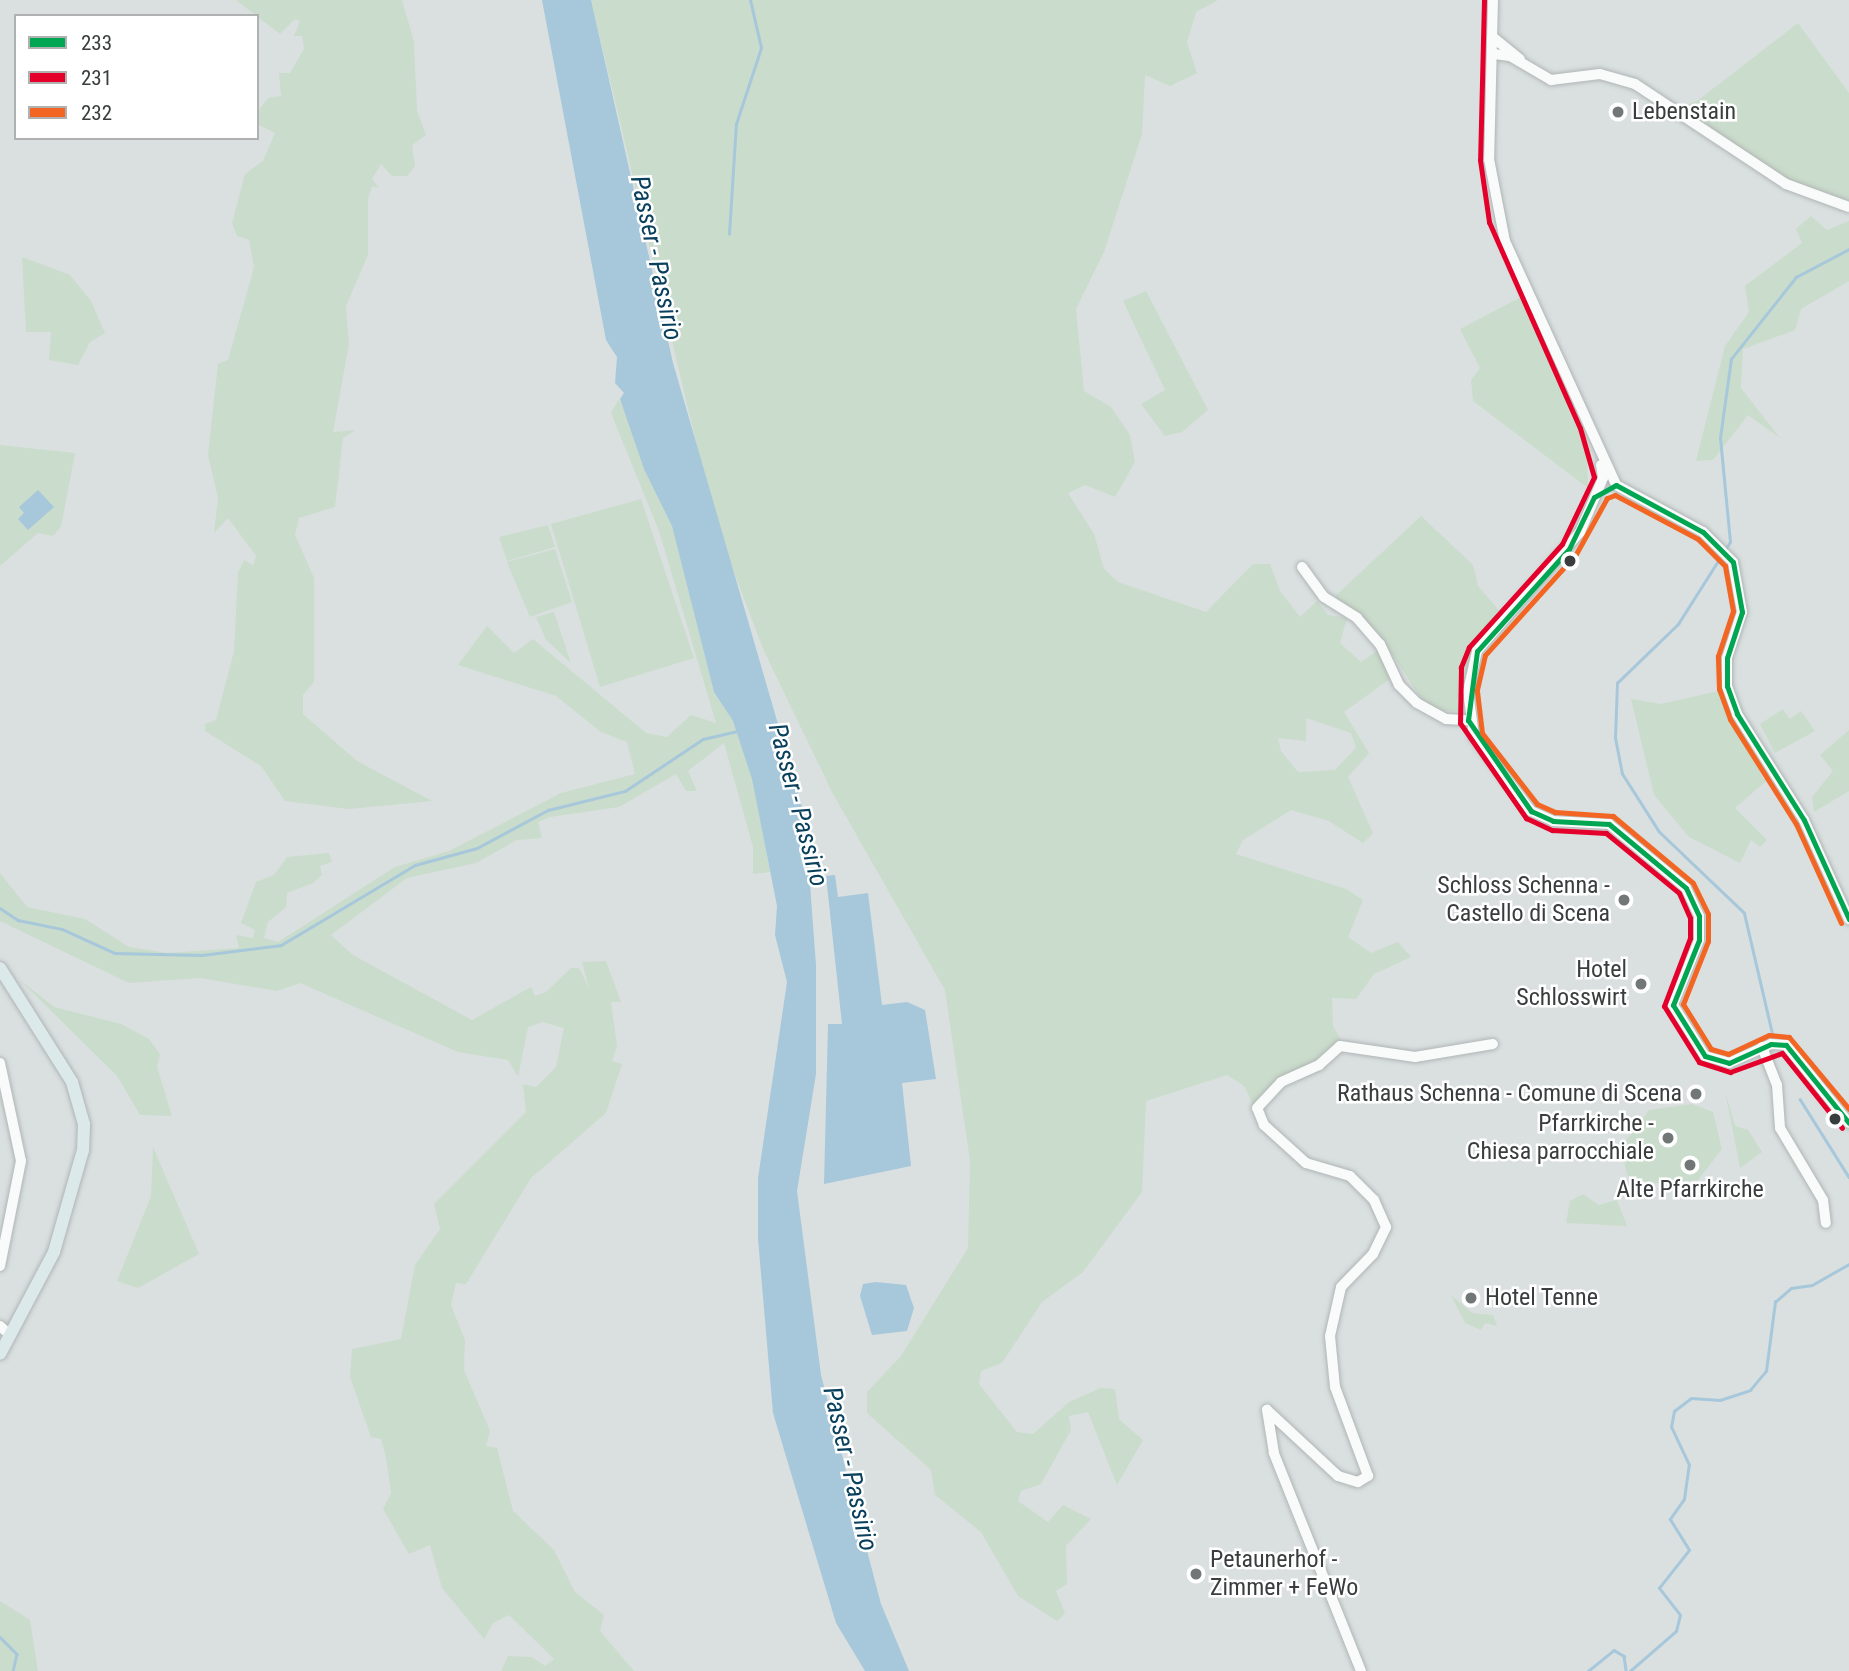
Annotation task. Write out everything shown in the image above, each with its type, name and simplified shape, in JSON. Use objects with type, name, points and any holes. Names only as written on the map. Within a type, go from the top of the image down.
[{"type":"main road","points":[[0,968],[72,1082],[84,1125],[83,1150],[54,1252],[5,1330],[0,1354]]},
{"type":"street","points":[[1493,0],[1495,39],[1489,159],[1498,220],[1595,445],[1616,485],[1710,538],[1728,556],[1742,612],[1727,657],[1727,686],[1737,714],[1804,820],[1849,919]]},
{"type":"street","points":[[1495,39],[1510,45],[1524,66]]},
{"type":"street","points":[[1494,54],[1550,80],[1600,74],[1635,84],[1786,184],[1849,207]]},
{"type":"street","points":[[1595,445],[1603,478],[1569,549],[1477,652],[1470,668],[1468,720],[1531,811],[1553,821],[1609,824],[1686,888],[1699,916],[1699,940],[1673,1006],[1705,1056],[1729,1063],[1766,1046],[1794,1050],[1849,1123]]},
{"type":"street","points":[[1594,497],[1616,485]]},
{"type":"street","points":[[1301,567],[1324,597],[1357,618],[1380,644],[1399,685],[1417,703],[1446,719],[1468,720]]},
{"type":"street","points":[[1362,1671],[1283,1478],[1267,1410],[1338,1476],[1358,1482],[1368,1476],[1335,1387],[1330,1336],[1341,1287],[1373,1254],[1386,1227],[1356,1181],[1342,1171],[1306,1163],[1264,1125],[1257,1108],[1281,1082],[1319,1065],[1340,1046],[1415,1058],[1493,1044]]},
{"type":"street","points":[[1766,1046],[1776,1082],[1780,1128],[1822,1200],[1826,1223]]},
{"type":"street","points":[[0,1063],[4,1119],[21,1161],[0,1266]]},
{"type":"green space","points":[[236,0],[402,0],[414,42],[417,111],[426,135],[412,145],[415,166],[407,176],[392,176],[381,164],[372,179],[379,188],[372,186],[368,199],[368,255],[346,306],[349,344],[333,432],[356,430],[343,438],[335,507],[299,518],[295,535],[314,578],[314,682],[303,695],[303,714],[357,761],[432,801],[349,809],[285,801],[261,766],[205,731],[205,724],[216,720],[234,651],[238,573],[244,560],[253,565],[256,556],[228,518],[214,533],[218,498],[208,455],[218,364],[228,360],[254,267],[249,240],[237,236],[232,223],[245,174],[263,161],[275,133],[259,125],[259,109],[268,98],[281,96],[279,73],[290,73],[304,49],[302,36],[294,36],[300,21],[295,19],[280,34],[259,18],[259,14],[254,14]]},
{"type":"green space","points":[[591,0],[1218,0],[1196,12],[1187,42],[1197,73],[1170,86],[1145,75],[1142,134],[1104,252],[1076,309],[1084,391],[1111,407],[1130,435],[1135,462],[1115,497],[1085,485],[1068,493],[1094,534],[1104,569],[1118,582],[1206,612],[1253,564],[1270,564],[1280,591],[1300,617],[1317,601],[1328,615],[1347,618],[1340,643],[1361,662],[1377,651],[1391,678],[1344,712],[1369,753],[1348,777],[1373,833],[1363,843],[1329,821],[1291,810],[1243,840],[1236,854],[1346,889],[1363,900],[1348,937],[1371,953],[1398,942],[1411,957],[1374,974],[1356,999],[1332,998],[1333,1026],[1344,1045],[1281,1082],[1258,1115],[1244,1086],[1227,1075],[1146,1101],[1142,1192],[1083,1272],[1042,1302],[1002,1363],[981,1371],[979,1384],[1017,1432],[1033,1434],[1069,1402],[1101,1388],[1115,1389],[1119,1419],[1143,1440],[1117,1485],[1088,1412],[1069,1416],[1071,1430],[1041,1484],[1021,1491],[1018,1501],[1048,1522],[1063,1505],[1091,1519],[1066,1546],[1067,1584],[1056,1591],[1065,1613],[1057,1621],[1018,1596],[981,1532],[935,1495],[931,1470],[867,1413],[867,1392],[901,1356],[968,1248],[970,1161],[945,990],[832,792],[764,651],[715,522]],"holes":[[[1306,718],[1351,733],[1356,748],[1335,770],[1298,772],[1281,751],[1278,738],[1306,741]]]},
{"type":"green space","points":[[1798,23],[1849,93],[1849,207],[1807,195],[1678,108],[1697,101]]},
{"type":"green space","points":[[1811,216],[1827,230],[1849,221],[1849,281],[1801,309],[1795,330],[1743,349],[1741,388],[1780,438],[1748,415],[1713,460],[1696,461],[1725,346],[1749,312],[1745,286],[1802,243],[1796,229]]},
{"type":"green space","points":[[22,257],[70,275],[91,301],[105,333],[90,342],[78,365],[49,360],[51,332],[26,332]]},
{"type":"green space","points":[[1146,291],[1208,410],[1182,432],[1165,436],[1141,404],[1165,390],[1123,301]]},
{"type":"green space","points":[[1523,296],[1586,433],[1588,488],[1473,401],[1471,380],[1480,368],[1460,329]]},
{"type":"green space","points":[[619,399],[672,525],[714,692],[733,721],[753,779],[770,872],[753,874],[753,847],[724,743],[688,771],[697,791],[686,791],[676,774],[619,807],[550,817],[538,822],[542,838],[517,840],[476,863],[407,878],[331,935],[353,955],[472,1020],[531,987],[535,996],[546,992],[571,968],[579,968],[589,988],[582,962],[606,961],[621,1002],[611,1002],[617,1046],[612,1061],[622,1064],[606,1113],[531,1178],[466,1284],[456,1283],[451,1305],[465,1340],[464,1370],[490,1431],[486,1446],[497,1448],[513,1511],[554,1550],[575,1592],[604,1615],[600,1631],[634,1671],[501,1671],[508,1656],[532,1657],[545,1666],[554,1659],[509,1615],[493,1623],[484,1639],[442,1588],[430,1545],[409,1554],[383,1509],[391,1493],[386,1457],[381,1439],[371,1437],[350,1377],[352,1349],[401,1339],[415,1265],[440,1229],[434,1204],[526,1112],[523,1084],[536,1087],[556,1067],[564,1028],[543,1022],[528,1027],[518,1077],[508,1060],[458,1052],[300,983],[277,991],[200,978],[129,983],[0,921],[0,873],[27,907],[85,919],[129,947],[167,953],[239,948],[236,935],[253,938],[255,930],[241,923],[256,882],[274,875],[287,857],[329,853],[332,862],[320,866],[322,875],[313,883],[287,893],[286,907],[268,922],[264,938],[278,942],[395,867],[449,851],[561,793],[635,774],[627,742],[601,732],[556,696],[458,665],[487,626],[514,653],[533,639],[646,733],[667,737],[691,715],[716,723],[659,531],[611,413]]},
{"type":"green space","points":[[0,445],[75,453],[61,527],[53,536],[38,533],[0,566]]},
{"type":"green space","points":[[641,499],[694,658],[600,687],[551,524]]},
{"type":"green space","points":[[1421,516],[1473,565],[1478,586],[1502,614],[1473,646],[1460,711],[1438,711],[1421,698],[1378,633],[1332,599]]},
{"type":"green space","points":[[548,525],[555,547],[507,561],[499,537]]},
{"type":"green space","points":[[555,549],[572,602],[530,617],[507,562]]},
{"type":"green space","points":[[554,612],[571,663],[546,640],[536,617]]},
{"type":"green space","points":[[1723,690],[1763,779],[1771,777],[1735,808],[1767,840],[1760,847],[1751,840],[1740,863],[1689,837],[1654,795],[1631,699],[1661,704]]},
{"type":"green space","points":[[1783,709],[1790,719],[1801,711],[1815,731],[1775,753],[1760,724]]},
{"type":"green space","points":[[1849,730],[1849,791],[1814,812],[1812,797],[1833,771],[1820,755]]},
{"type":"green space","points":[[20,980],[54,1007],[121,1024],[149,1039],[160,1054],[157,1067],[172,1116],[140,1115],[117,1076]]},
{"type":"green space","points":[[1725,1091],[1735,1126],[1748,1130],[1762,1152],[1740,1168]]},
{"type":"green space","points":[[1692,1104],[1713,1112],[1722,1149],[1698,1180],[1644,1184],[1627,1175],[1621,1147],[1649,1110]]},
{"type":"green space","points":[[153,1147],[199,1254],[138,1288],[117,1281],[151,1196]]},
{"type":"green space","points":[[1583,1194],[1599,1205],[1617,1200],[1627,1226],[1566,1223],[1570,1201]]},
{"type":"green space","points":[[1451,1295],[1472,1313],[1493,1315],[1497,1326],[1485,1323],[1481,1330],[1465,1323]]},
{"type":"green space","points":[[0,1601],[30,1620],[38,1671],[0,1671]]},
{"type":"water","name":"Passer - Passirio","points":[[542,0],[591,0],[673,363],[805,817],[816,965],[816,1074],[797,1191],[821,1375],[881,1604],[909,1671],[865,1671],[836,1623],[773,1413],[758,1239],[758,1178],[787,982],[775,935],[777,906],[752,779],[733,721],[714,692],[672,526],[644,469],[620,399],[624,393],[615,383],[617,357],[606,340]]},
{"type":"water","points":[[38,490],[54,507],[28,530],[18,519],[24,513],[19,507]]},
{"type":"water","points":[[835,875],[838,897],[868,893],[882,1005],[907,1002],[925,1010],[936,1079],[902,1083],[911,1166],[824,1184],[828,1024],[842,1024],[826,876]]},
{"type":"water","points":[[876,1282],[906,1285],[914,1308],[907,1331],[872,1335],[860,1296],[863,1284]]},
{"type":"waterway","points":[[729,234],[736,124],[761,48],[750,0]]},
{"type":"waterway","points":[[1773,1038],[1744,913],[1659,832],[1622,774],[1615,738],[1617,683],[1678,624],[1730,542],[1720,438],[1731,359],[1796,277],[1849,249]]},
{"type":"waterway","points":[[0,908],[18,920],[62,929],[115,953],[202,955],[281,945],[415,865],[477,848],[548,810],[625,791],[703,739],[738,731]]},
{"type":"waterway","points":[[1800,1099],[1849,1177]]},
{"type":"waterway","points":[[1630,1671],[1676,1631],[1680,1615],[1659,1588],[1689,1550],[1670,1519],[1684,1499],[1689,1465],[1671,1427],[1674,1411],[1691,1398],[1720,1400],[1750,1390],[1766,1371],[1775,1302],[1791,1288],[1812,1285],[1849,1264]]},
{"type":"waterway","points":[[0,1637],[17,1654],[13,1671]]},
{"type":"waterway","points":[[1588,1671],[1614,1650],[1624,1656],[1626,1671]]},
{"type":"transit line","name":"231","points":[[1484,0],[1480,160],[1489,222],[1580,428],[1594,477],[1562,544],[1469,647],[1461,667],[1460,723],[1526,818],[1552,830],[1606,833],[1679,893],[1690,918],[1690,938],[1664,1006],[1699,1062],[1730,1072],[1782,1053],[1842,1128]]},
{"type":"transit line","name":"233","points":[[1616,485],[1594,497],[1569,549],[1477,651],[1468,720],[1531,811],[1553,821],[1609,824],[1686,888],[1699,916],[1699,940],[1673,1005],[1705,1056],[1729,1063],[1771,1044],[1786,1045],[1849,1123]]},
{"type":"transit line","name":"233","points":[[1616,485],[1703,532],[1733,562],[1742,612],[1727,658],[1727,686],[1737,714],[1804,820],[1849,919]]},
{"type":"transit line","name":"232","points":[[1841,923],[1796,824],[1730,719],[1719,689],[1718,656],[1733,611],[1725,566],[1698,539],[1615,495],[1607,498],[1576,554],[1485,655],[1477,691],[1482,733],[1537,804],[1555,812],[1613,816],[1693,883],[1708,914],[1708,941],[1683,1004],[1711,1049],[1728,1054],[1769,1035],[1789,1037],[1849,1109]]},
{"type":"place","name":"Lebenstain","points":[[1618,112]]},
{"type":"place","name":"Schloss Schenna - Castello di Scena","points":[[1624,900]]},
{"type":"place","name":"Hotel Schlosswirt","points":[[1641,984]]},
{"type":"place","name":"Rathaus Schenna - Comune di Scena","points":[[1696,1094]]},
{"type":"place","name":"Pfarrkirche - Chiesa parrocchiale","points":[[1668,1138]]},
{"type":"place","name":"Alte Pfarrkirche","points":[[1690,1165]]},
{"type":"place","name":"Hotel Tenne","points":[[1471,1298]]},
{"type":"place","name":"Petaunerhof - Zimmer + FeWo","points":[[1196,1574]]}]
